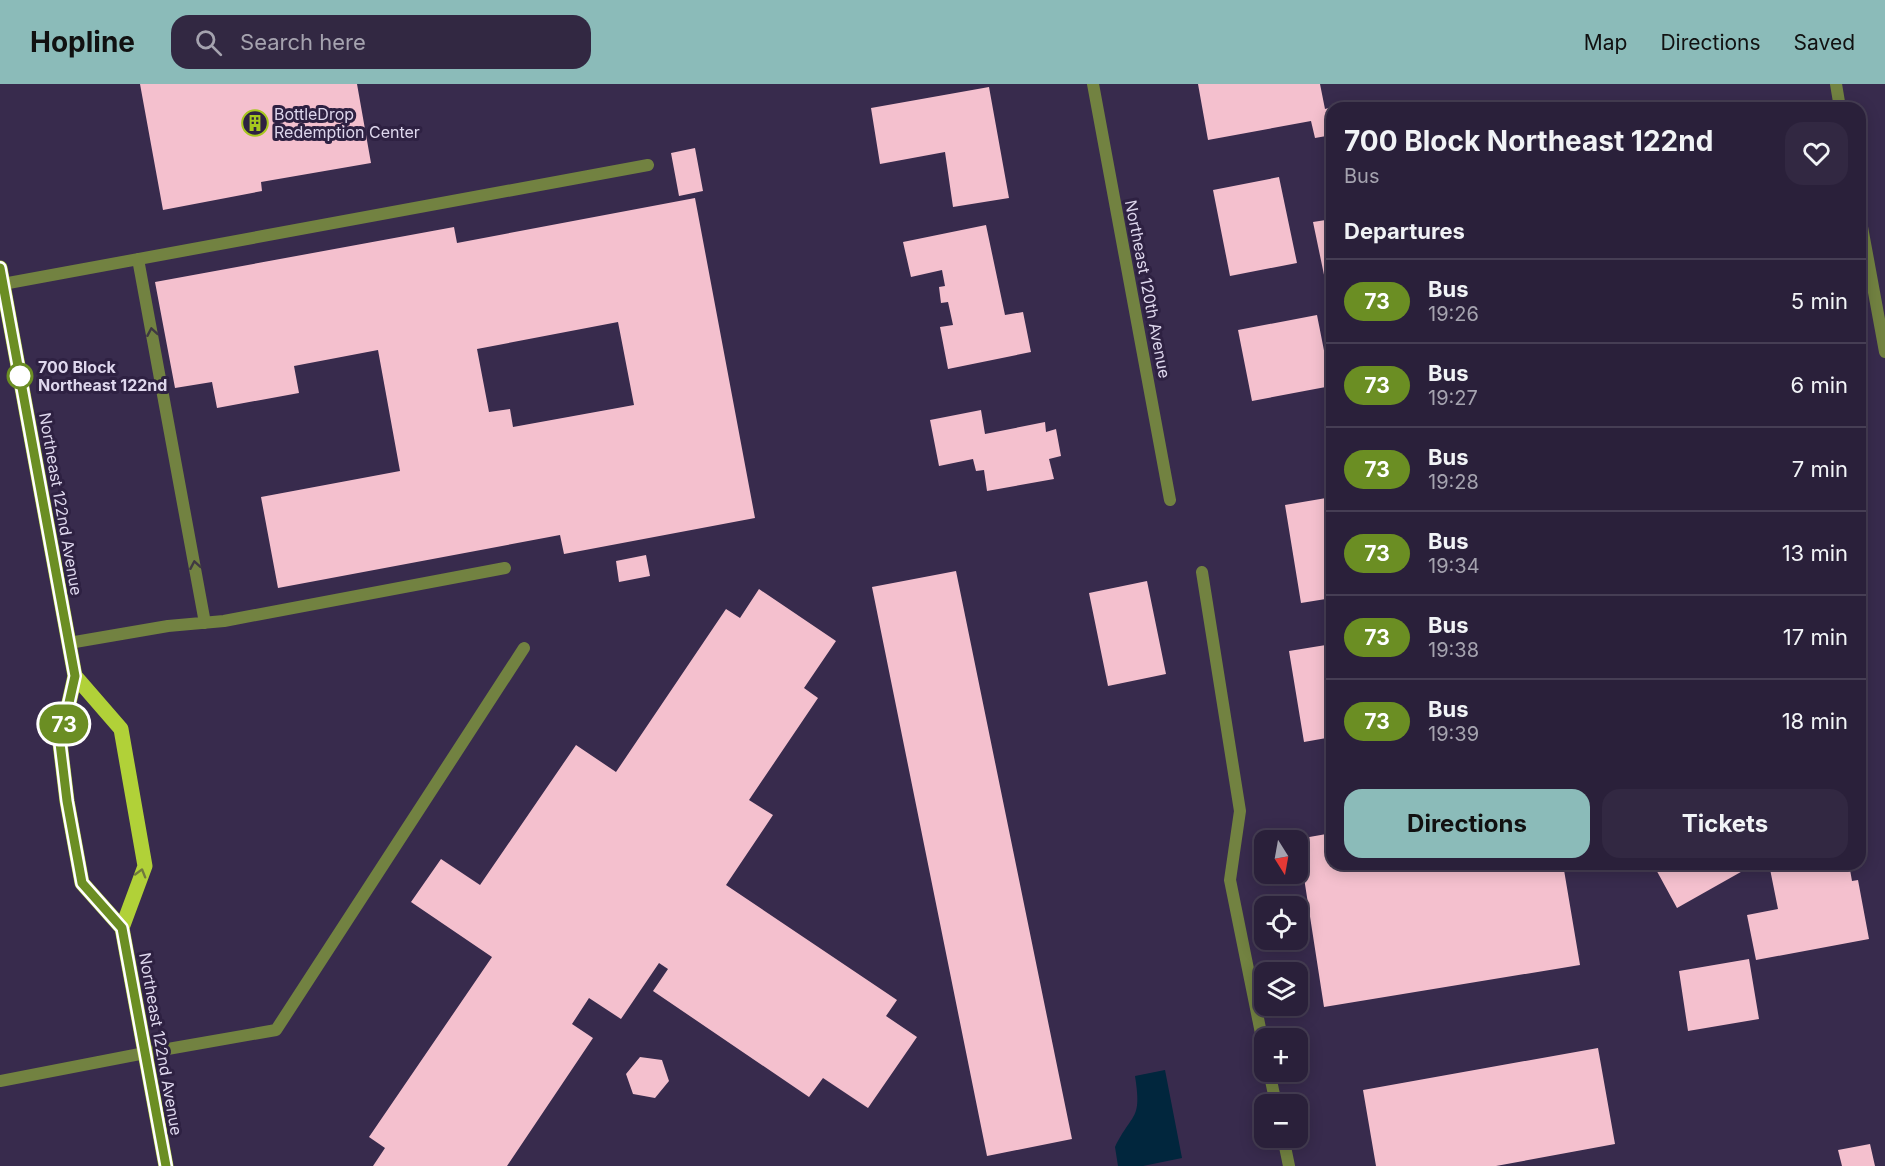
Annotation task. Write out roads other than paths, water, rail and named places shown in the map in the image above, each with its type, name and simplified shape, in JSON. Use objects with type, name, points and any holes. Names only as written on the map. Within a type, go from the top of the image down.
[{"type":"main road","name":"Northeast 122nd Avenue","points":[[1,276],[75,676],[60,743],[67,801],[82,883],[122,928],[165,1166]]},
{"type":"main road","points":[[75,676],[120,729],[122,739],[145,866],[122,928]]},
{"type":"street","name":"Northeast 120th Avenue","points":[[1093,84],[1170,500]]},
{"type":"street","points":[[1836,84],[1839,102]]},
{"type":"street","points":[[1,276],[138,259],[648,165]]},
{"type":"street","points":[[1866,249],[1885,352]]},
{"type":"street","points":[[138,259],[205,622]]},
{"type":"street","points":[[69,643],[168,626],[224,621],[505,568]]},
{"type":"street","points":[[1202,572],[1240,812],[1230,880],[1260,1028]]},
{"type":"street","points":[[0,1081],[276,1030],[524,648]]},
{"type":"street","points":[[1285,1148],[1289,1166]]},
{"type":"water","points":[[1165,1070],[1182,1158],[1143,1166],[1118,1166],[1115,1147],[1136,1109],[1135,1076]]},
{"type":"place","name":"BottleDrop Redemption Center","points":[[255,123]]},
{"type":"place","name":"700 Block Northeast 122nd","points":[[20,376]]}]
